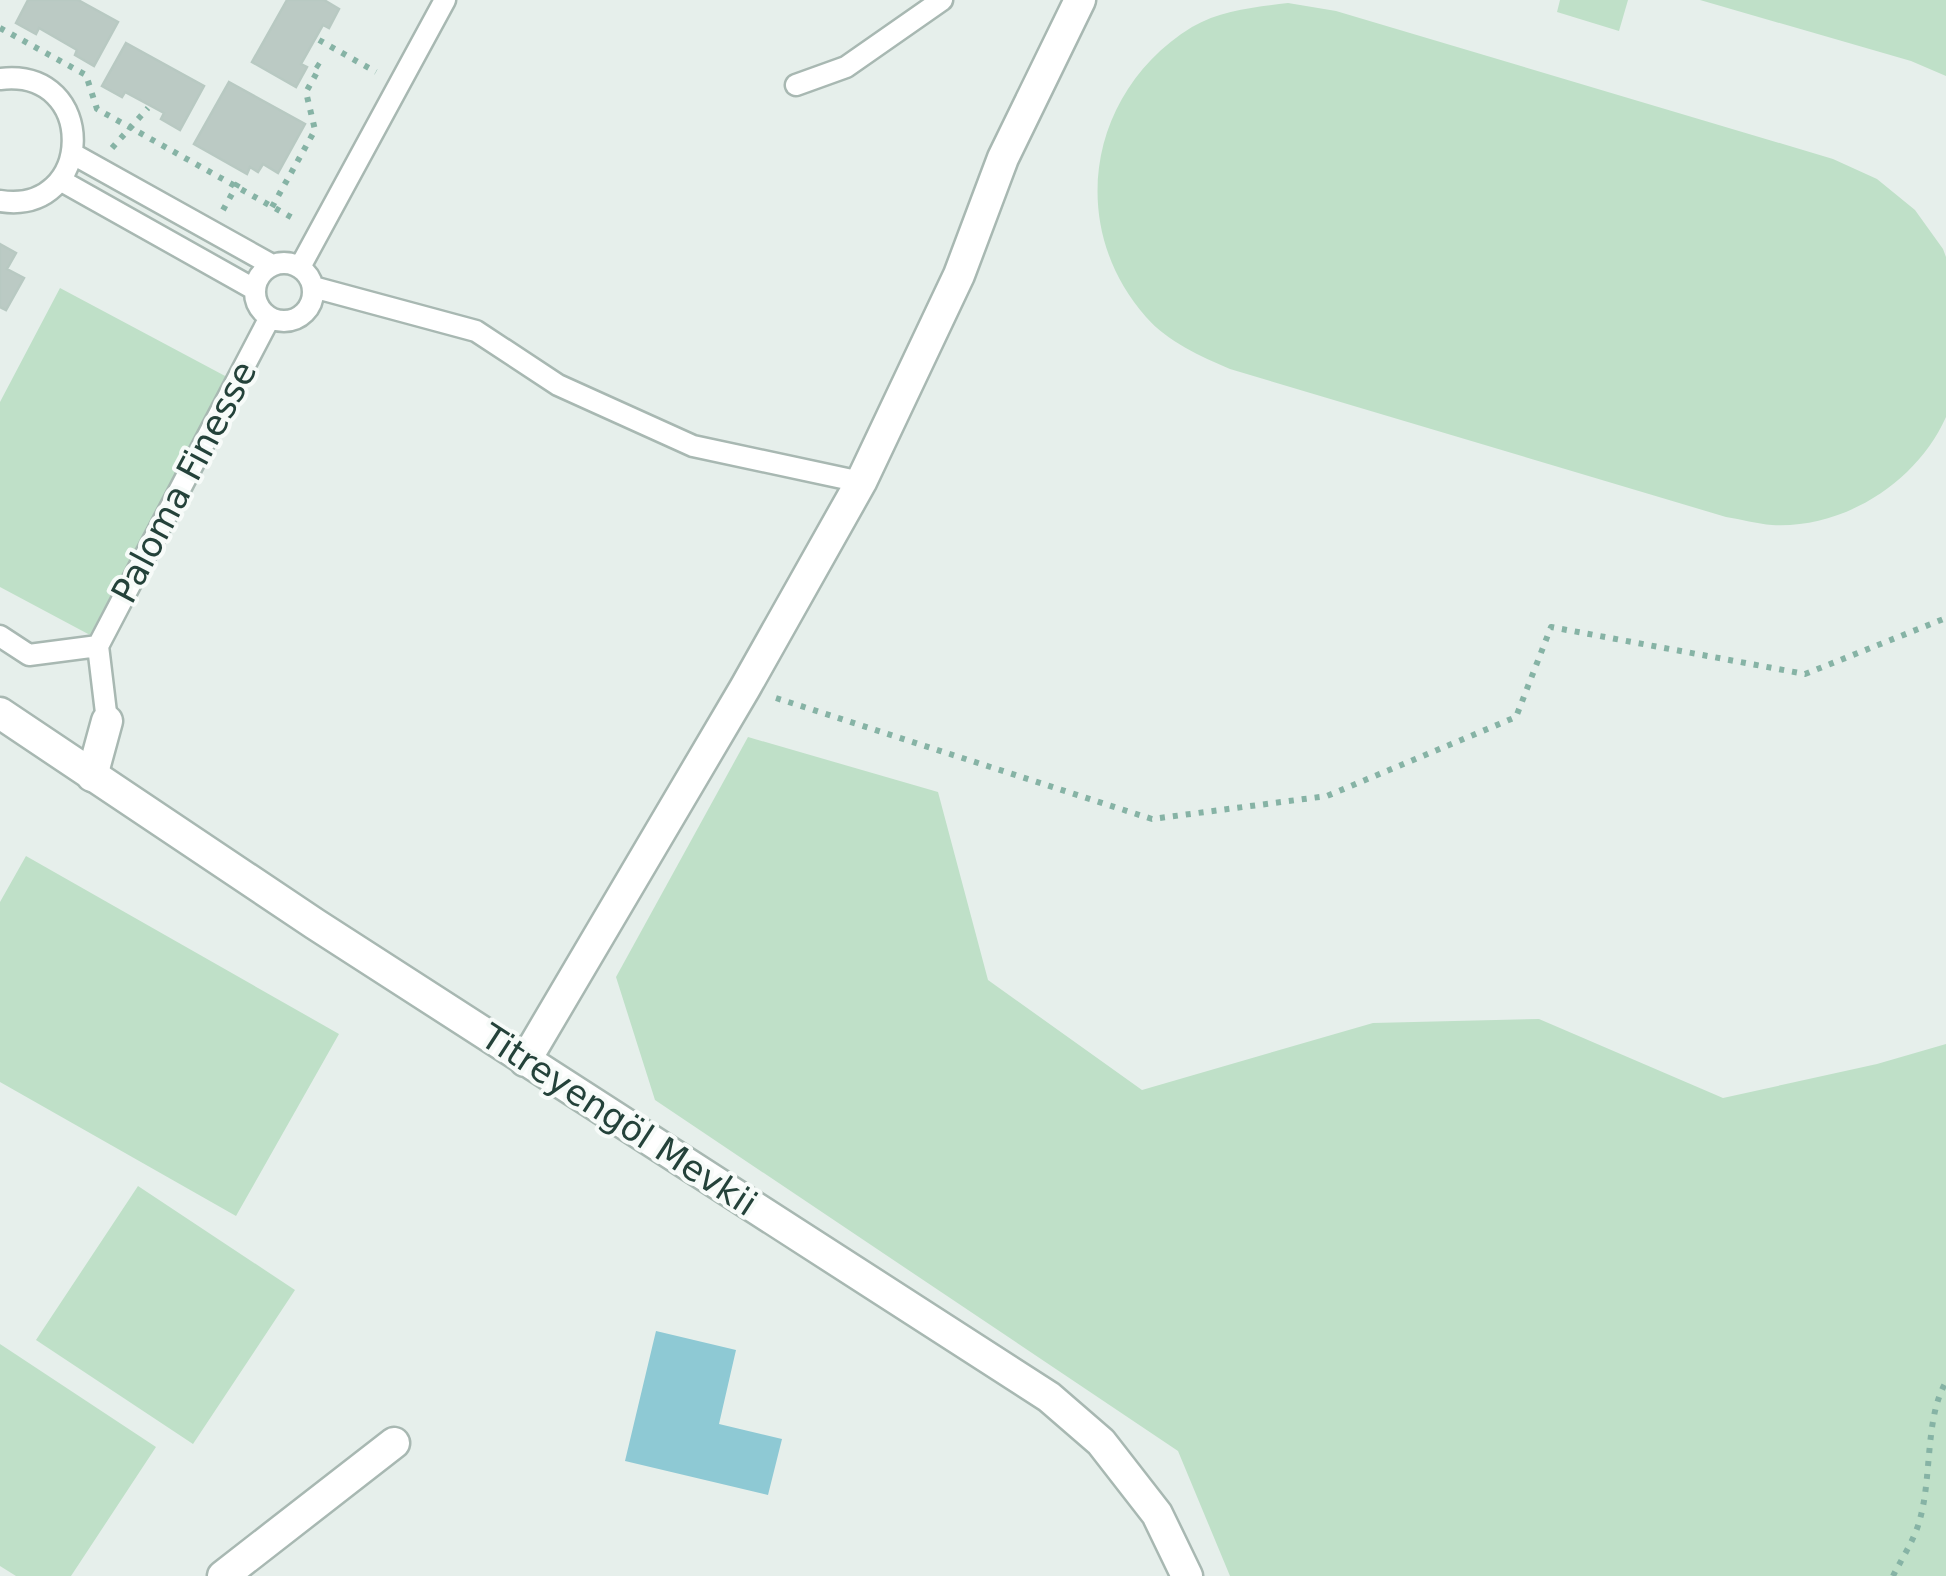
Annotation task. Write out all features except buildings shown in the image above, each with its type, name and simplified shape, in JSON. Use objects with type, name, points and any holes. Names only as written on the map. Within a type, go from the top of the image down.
[{"type":"street","points":[[525,1061],[745,688],[861,482],[959,275],[1003,158],[1080,0]]},
{"type":"street","name":"Titreyengöl Mevkii","points":[[0,713],[525,1061],[1049,1396],[1101,1442],[1135,1485],[1157,1514],[1187,1576]]},
{"type":"street","points":[[92,776],[107,721]]},
{"type":"street","points":[[223,1576],[394,1443]]},
{"type":"lane","points":[[300,267],[445,0]]},
{"type":"lane","points":[[796,85],[846,67],[942,0]]},
{"type":"lane","points":[[0,79],[34,81],[62,102],[72,122],[73,154],[60,180],[43,195],[22,202],[0,202]]},
{"type":"lane","points":[[73,154],[272,265]]},
{"type":"lane","points":[[60,180],[254,288],[260,274],[272,265],[286,262],[300,267],[313,287],[476,331],[558,386],[693,446],[861,482]]},
{"type":"lane","name":"Paloma Finesse","points":[[254,288],[258,308],[269,319],[286,322],[298,319],[311,305],[313,287]]},
{"type":"lane","name":"Paloma Finesse","points":[[107,721],[98,646],[269,319]]},
{"type":"lane","name":"Paloma Finesse","points":[[0,636],[29,655],[98,646]]},
{"type":"path","points":[[0,28],[86,75],[96,108],[319,233]]},
{"type":"path","points":[[319,40],[399,84]]},
{"type":"path","points":[[272,207],[316,130],[306,92],[320,67],[309,60]]},
{"type":"path","points":[[96,167],[148,108]]},
{"type":"path","points":[[211,231],[242,176]]},
{"type":"path","points":[[745,688],[1152,819],[1327,796],[1516,717],[1551,627],[1805,674],[1946,618]]},
{"type":"path","points":[[1893,1576],[1920,1522],[1935,1400],[1946,1382]]},
{"type":"green space","points":[[1560,0],[1628,0],[1619,31],[1557,12]]},
{"type":"green space","points":[[1700,0],[1946,0],[1946,76],[1911,61]]},
{"type":"green space","points":[[1288,3],[1336,11],[1833,159],[1877,179],[1915,210],[1946,257],[1946,417],[1933,440],[1897,481],[1851,510],[1799,524],[1766,524],[1726,517],[1230,369],[1174,341],[1146,317],[1120,281],[1105,242],[1098,201],[1100,161],[1111,122],[1130,86],[1157,54],[1192,27],[1226,13]]},
{"type":"green space","points":[[60,288],[227,377],[90,635],[0,587],[0,402]]},
{"type":"green space","points":[[748,737],[938,792],[988,980],[1142,1090],[1373,1023],[1539,1019],[1723,1098],[1877,1064],[1946,1044],[1946,1576],[1230,1576],[1178,1451],[655,1100],[616,977]]},
{"type":"green space","points":[[26,856],[339,1034],[236,1216],[0,1082],[0,902]]},
{"type":"green space","points":[[138,1186],[295,1290],[193,1444],[36,1340]]},
{"type":"green space","points":[[0,1344],[156,1447],[71,1576],[16,1576],[0,1566]]},
{"type":"water","points":[[656,1331],[736,1350],[719,1424],[782,1439],[768,1495],[625,1461]]}]
